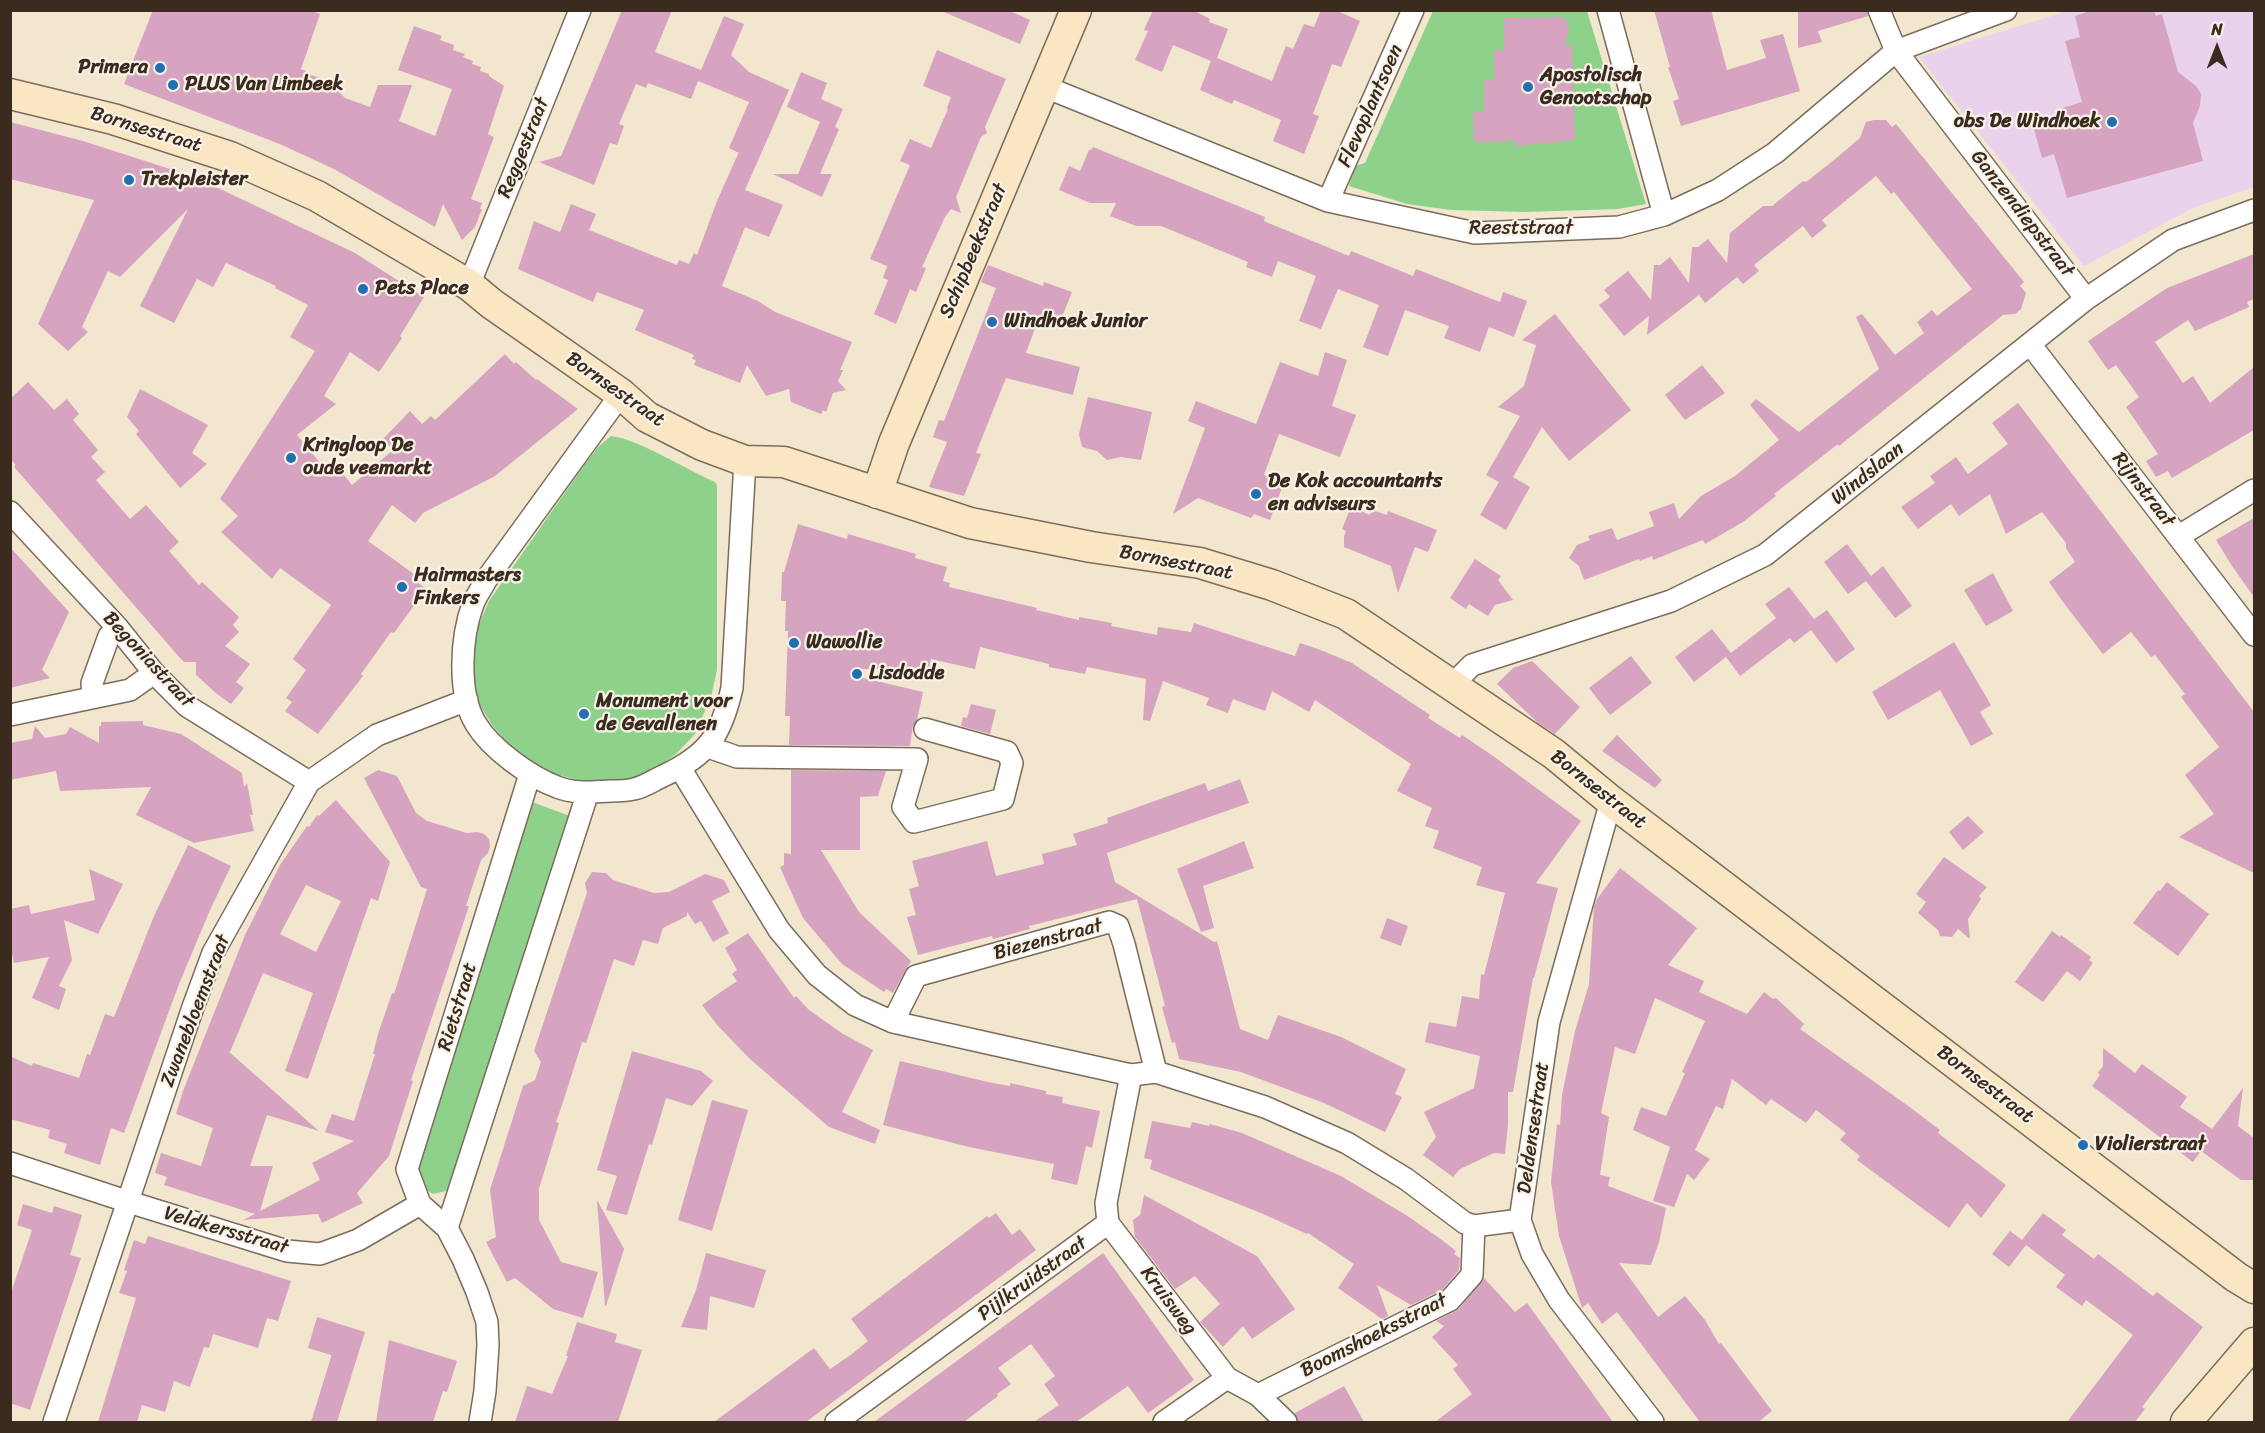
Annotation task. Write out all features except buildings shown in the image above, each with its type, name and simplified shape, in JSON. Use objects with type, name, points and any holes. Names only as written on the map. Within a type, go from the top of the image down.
[{"type":"street","name":"Reggestraat","points":[[469,285],[580,10]]},
{"type":"street","name":"Schipbeekstraat","points":[[877,493],[894,443],[1076,10]]},
{"type":"street","name":"Flevoplantsoen","points":[[1328,201],[1413,10]]},
{"type":"street","points":[[1608,10],[1664,215]]},
{"type":"street","name":"Ganzendiepstraat","points":[[1878,10],[1896,51],[2086,299]]},
{"type":"street","name":"Reeststraat","points":[[1043,86],[1328,201],[1475,233],[1619,227],[1664,215],[1718,190],[1775,153],[1896,51],[2006,10]]},
{"type":"street","name":"Bornsestraat","points":[[10,94],[103,116],[230,157],[316,196],[469,285],[492,304],[621,394],[647,417],[702,446],[745,461],[784,462],[970,523],[1091,547],[1200,563],[1272,585],[1346,614],[1554,754],[1611,801],[2236,1277],[2254,1288]]},
{"type":"street","name":"Windslaan","points":[[1453,684],[1472,665],[1671,601],[1765,555],[2086,299],[2173,240],[2254,210]]},
{"type":"street","name":"Rijnstraat","points":[[2030,344],[2254,635]]},
{"type":"street","points":[[621,394],[486,580],[473,604],[465,636],[463,673],[466,700],[476,724],[497,748],[530,774],[559,788],[588,792],[633,790],[680,768],[708,747],[725,718],[732,688],[745,461]]},
{"type":"street","points":[[2179,536],[2254,490]]},
{"type":"street","name":"Begoniastraat","points":[[10,512],[118,628],[154,673],[187,706],[309,782]]},
{"type":"street","points":[[93,698],[92,683],[109,636],[118,628]]},
{"type":"street","points":[[10,715],[130,690],[154,673]]},
{"type":"street","name":"Zwanebloemstraat","points":[[54,1422],[213,953],[309,782],[377,735],[466,700]]},
{"type":"street","points":[[708,747],[738,757],[917,759],[903,807],[914,822],[1003,799],[1012,763],[1007,752],[925,729]]},
{"type":"street","points":[[680,768],[779,930],[818,975],[855,1005],[893,1022],[1131,1076],[1156,1072],[1265,1107],[1347,1143],[1406,1179],[1465,1223],[1474,1226],[1520,1220]]},
{"type":"street","name":"Rietstraat","points":[[480,1422],[485,1391],[487,1322],[477,1292],[447,1228],[420,1204],[407,1169],[530,774]]},
{"type":"street","points":[[447,1228],[588,792]]},
{"type":"street","name":"Deldensestraat","points":[[1611,801],[1549,1022],[1520,1220],[1532,1254],[1559,1300],[1653,1422]]},
{"type":"street","name":"Biezenstraat","points":[[893,1022],[916,976],[1109,922],[1118,926],[1124,944],[1156,1072]]},
{"type":"street","points":[[1108,1223],[1106,1203],[1131,1076]]},
{"type":"street","name":"Veldkersstraat","points":[[10,1163],[287,1251],[320,1254],[358,1240],[420,1204]]},
{"type":"street","name":"Kruisweg","points":[[1108,1223],[1227,1378]]},
{"type":"street","name":"Pijlkruidstraat","points":[[836,1422],[1108,1223]]},
{"type":"street","name":"Boomshoeksstraat","points":[[1258,1395],[1450,1300],[1472,1275],[1474,1226]]},
{"type":"street","points":[[2186,1422],[2254,1343]]},
{"type":"street","points":[[1164,1422],[1227,1378],[1258,1395],[1286,1422]]},
{"type":"shaded area","name":"obs De Windhoek","points":[[2068,11],[2254,11],[2254,187],[2193,208],[2084,266],[1919,57]]},
{"type":"green space","points":[[1433,11],[1587,11],[1646,204],[1618,209],[1525,212],[1451,210],[1407,204],[1349,186],[1355,166],[1365,163]]},
{"type":"green space","points":[[611,436],[648,449],[717,485],[717,670],[711,697],[695,734],[676,754],[654,770],[633,779],[590,784],[533,767],[514,751],[492,725],[479,704],[472,670],[477,629],[489,601],[585,464],[599,446]]},
{"type":"green space","points":[[532,802],[570,816],[453,1181],[446,1191],[433,1194],[422,1187],[416,1176],[428,1129]]},
{"type":"place","name":"Primera","points":[[160,68]]},
{"type":"place","name":"PLUS Van Limbeek","points":[[173,85]]},
{"type":"place","name":"Apostolisch Genootschap","points":[[1528,87]]},
{"type":"place","name":"obs De Windhoek","points":[[2112,122]]},
{"type":"place","name":"Trekpleister","points":[[129,180]]},
{"type":"place","name":"Pets Place","points":[[363,289]]},
{"type":"place","name":"Windhoek Junior","points":[[992,322]]},
{"type":"place","name":"Kringloop De oude veemarkt","points":[[291,458]]},
{"type":"place","name":"De Kok accountants en adviseurs","points":[[1256,494]]},
{"type":"place","name":"Hairmasters Finkers","points":[[402,587]]},
{"type":"place","name":"Wawollie","points":[[794,643]]},
{"type":"place","name":"Lisdodde","points":[[857,674]]},
{"type":"place","name":"Monument voor de Gevallenen","points":[[584,714]]},
{"type":"place","name":"Violierstraat","points":[[2083,1145]]}]
